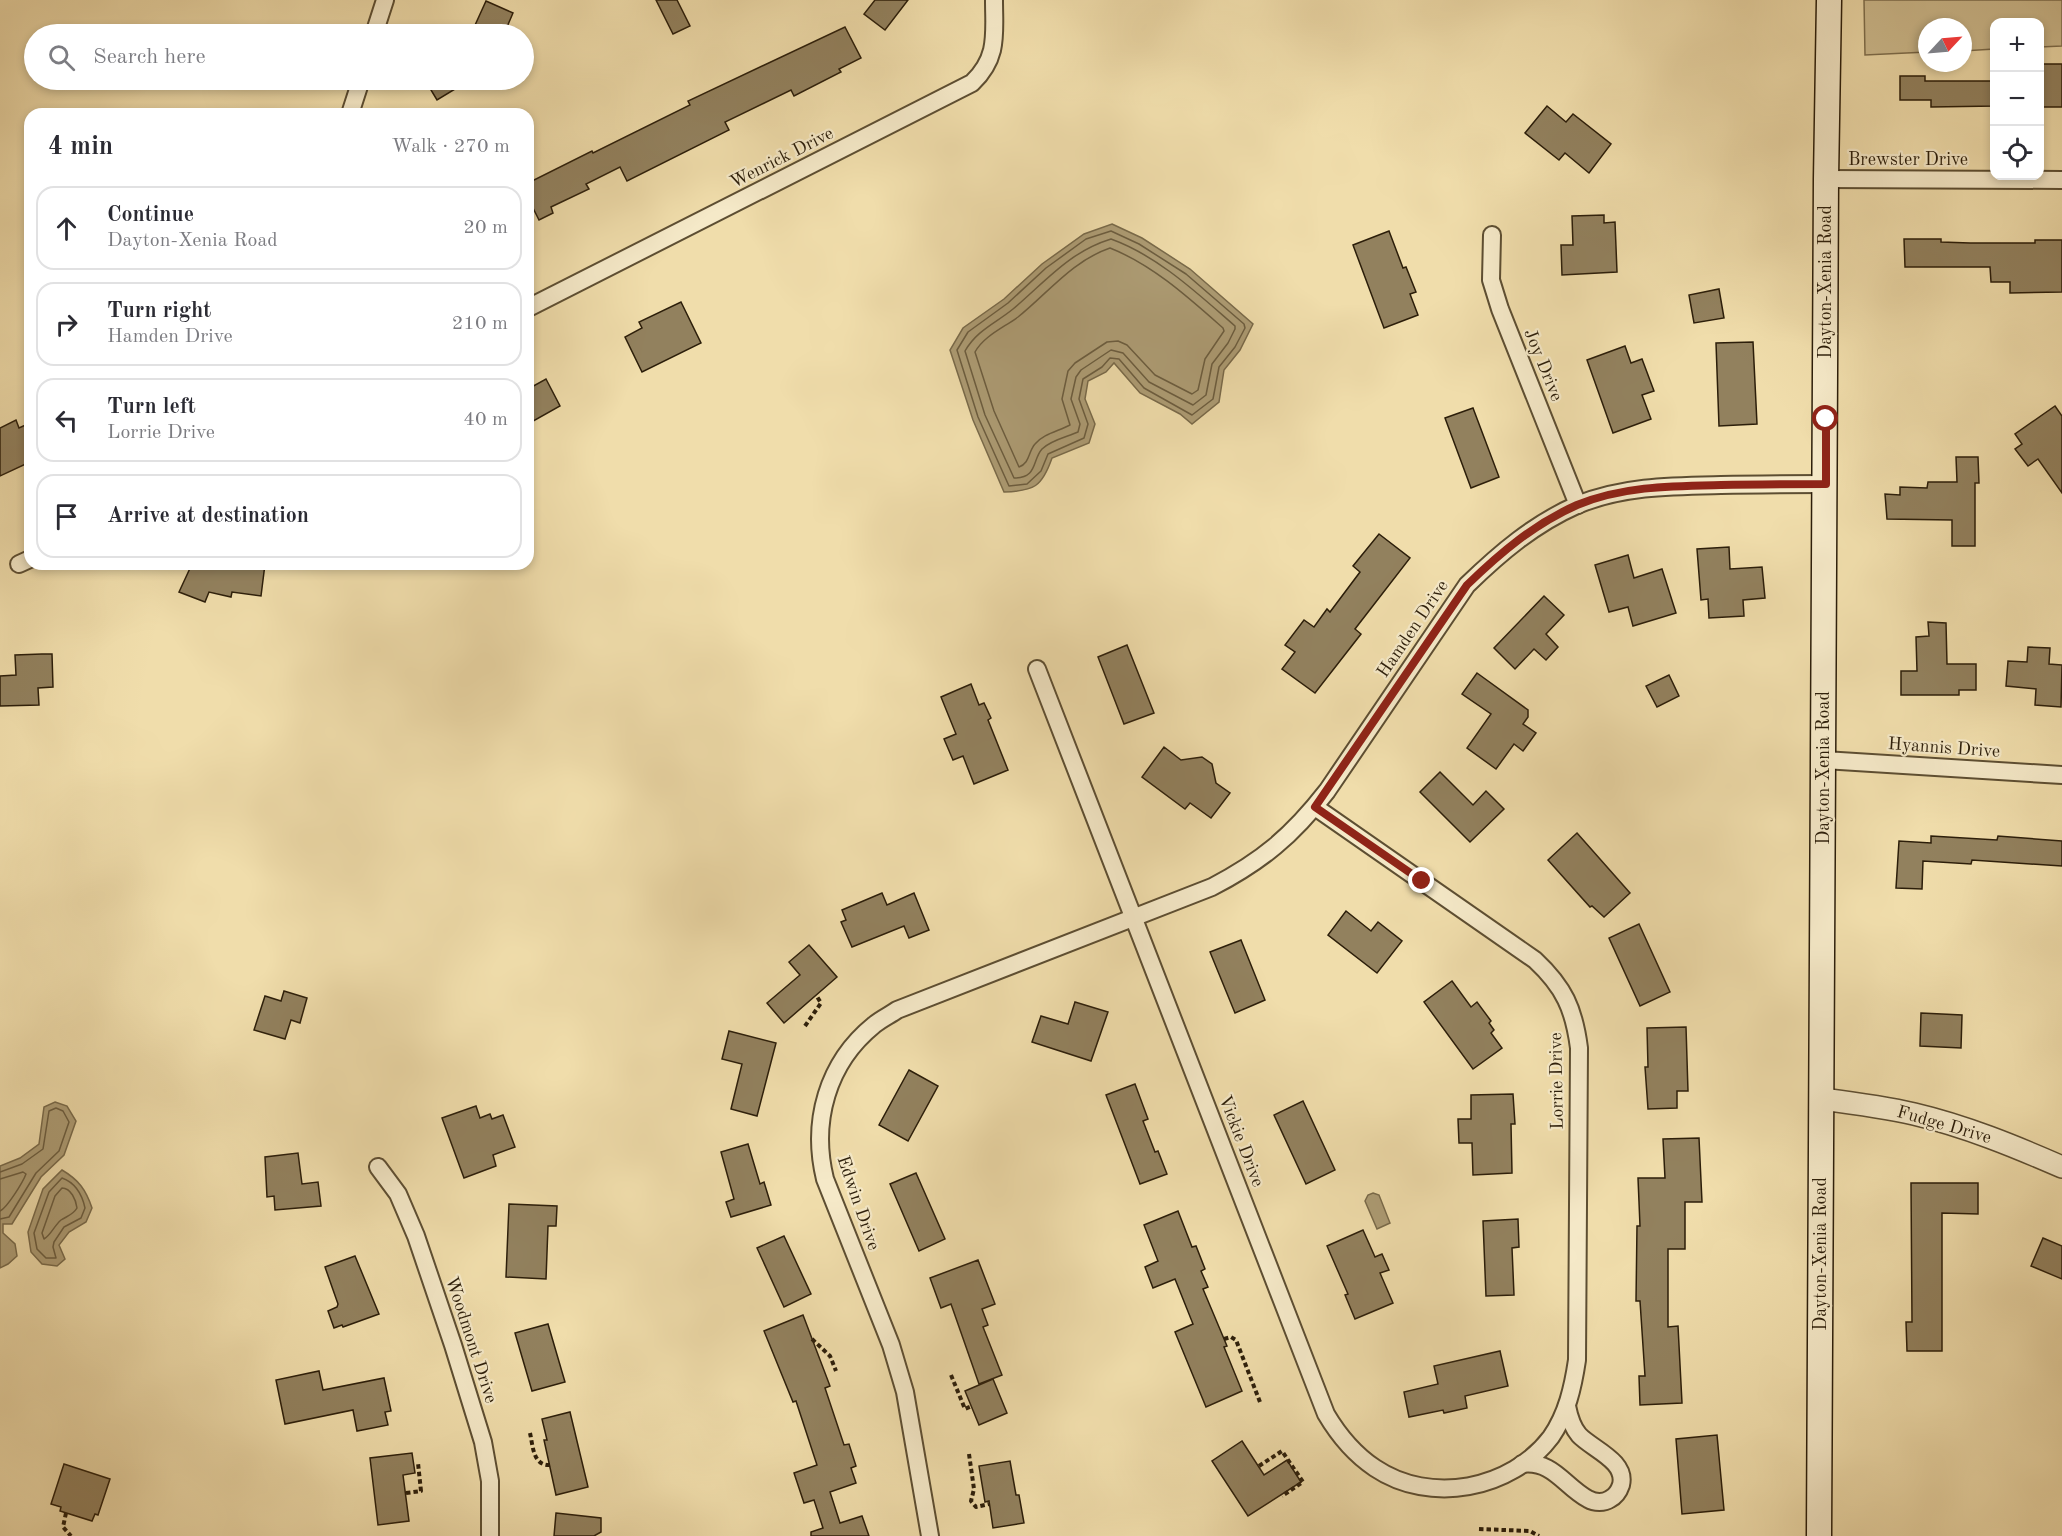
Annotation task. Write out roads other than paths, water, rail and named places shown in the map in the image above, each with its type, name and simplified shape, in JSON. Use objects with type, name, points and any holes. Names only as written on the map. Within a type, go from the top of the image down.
[{"type":"main road","name":"Dayton-Xenia Road","points":[[1819,1536],[1826,179],[1829,0]]},
{"type":"street","points":[[377,24],[385,0]]},
{"type":"street","name":"Wenrick Drive","points":[[534,305],[972,83],[984,72],[995,44],[994,0]]},
{"type":"street","points":[[352,108],[358,90]]},
{"type":"street","name":"Brewster Drive","points":[[1826,179],[2062,180]]},
{"type":"street","name":"Joy Drive","points":[[1492,235],[1491,280],[1500,309],[1578,505]]},
{"type":"street","name":"Hamden Drive","points":[[1133,919],[1212,888],[1243,871],[1287,837],[1315,807],[1467,585],[1492,560],[1551,518],[1578,505],[1640,488],[1826,484]]},
{"type":"street","name":"Vickie Drive","points":[[1037,669],[1326,1414],[1337,1432],[1356,1453],[1376,1469],[1399,1480],[1424,1487],[1450,1488],[1475,1485],[1510,1472],[1522,1464]]},
{"type":"street","name":"Hyannis Drive","points":[[1824,760],[2062,775]]},
{"type":"street","name":"Lorrie Drive","points":[[1315,807],[1535,960],[1551,975],[1564,993],[1574,1016],[1579,1048],[1577,1360],[1574,1384],[1567,1406],[1550,1438],[1522,1464]]},
{"type":"street","name":"Edwin Drive","points":[[930,1536],[905,1392],[891,1346],[825,1179],[819,1147],[819,1131],[825,1099],[836,1071],[853,1046],[874,1025],[897,1010],[1133,919]]},
{"type":"street","name":"Fudge Drive","points":[[1822,1099],[1913,1114],[1956,1125],[1999,1140],[2062,1167]]},
{"type":"street","name":"Woodmont Drive","points":[[378,1167],[398,1194],[416,1236],[483,1442],[490,1481],[492,1508],[490,1536]]},
{"type":"street","points":[[1522,1464],[1534,1463],[1546,1466],[1593,1501],[1606,1501],[1617,1494],[1622,1481],[1617,1465],[1578,1435],[1570,1421],[1567,1406]]},
{"type":"water","points":[[1112,224],[1142,238],[1190,269],[1253,324],[1240,350],[1224,370],[1219,402],[1192,424],[1180,414],[1140,393],[1114,363],[1106,372],[1088,381],[1085,399],[1095,424],[1089,443],[1052,458],[1036,485],[1023,490],[1004,492],[973,420],[950,350],[963,328],[1004,299],[1042,264],[1084,234]]},
{"type":"water","points":[[55,1102],[67,1106],[76,1121],[64,1155],[41,1177],[12,1224],[3,1224],[3,1233],[15,1244],[17,1256],[0,1268],[0,1166],[20,1158],[39,1144],[44,1107]]},
{"type":"water","points":[[62,1170],[81,1186],[92,1208],[86,1222],[69,1232],[59,1245],[65,1259],[57,1266],[42,1264],[31,1252],[28,1232],[43,1189]]},
{"type":"water","points":[[1373,1193],[1379,1195],[1390,1223],[1377,1229],[1365,1201],[1368,1195]]}]
